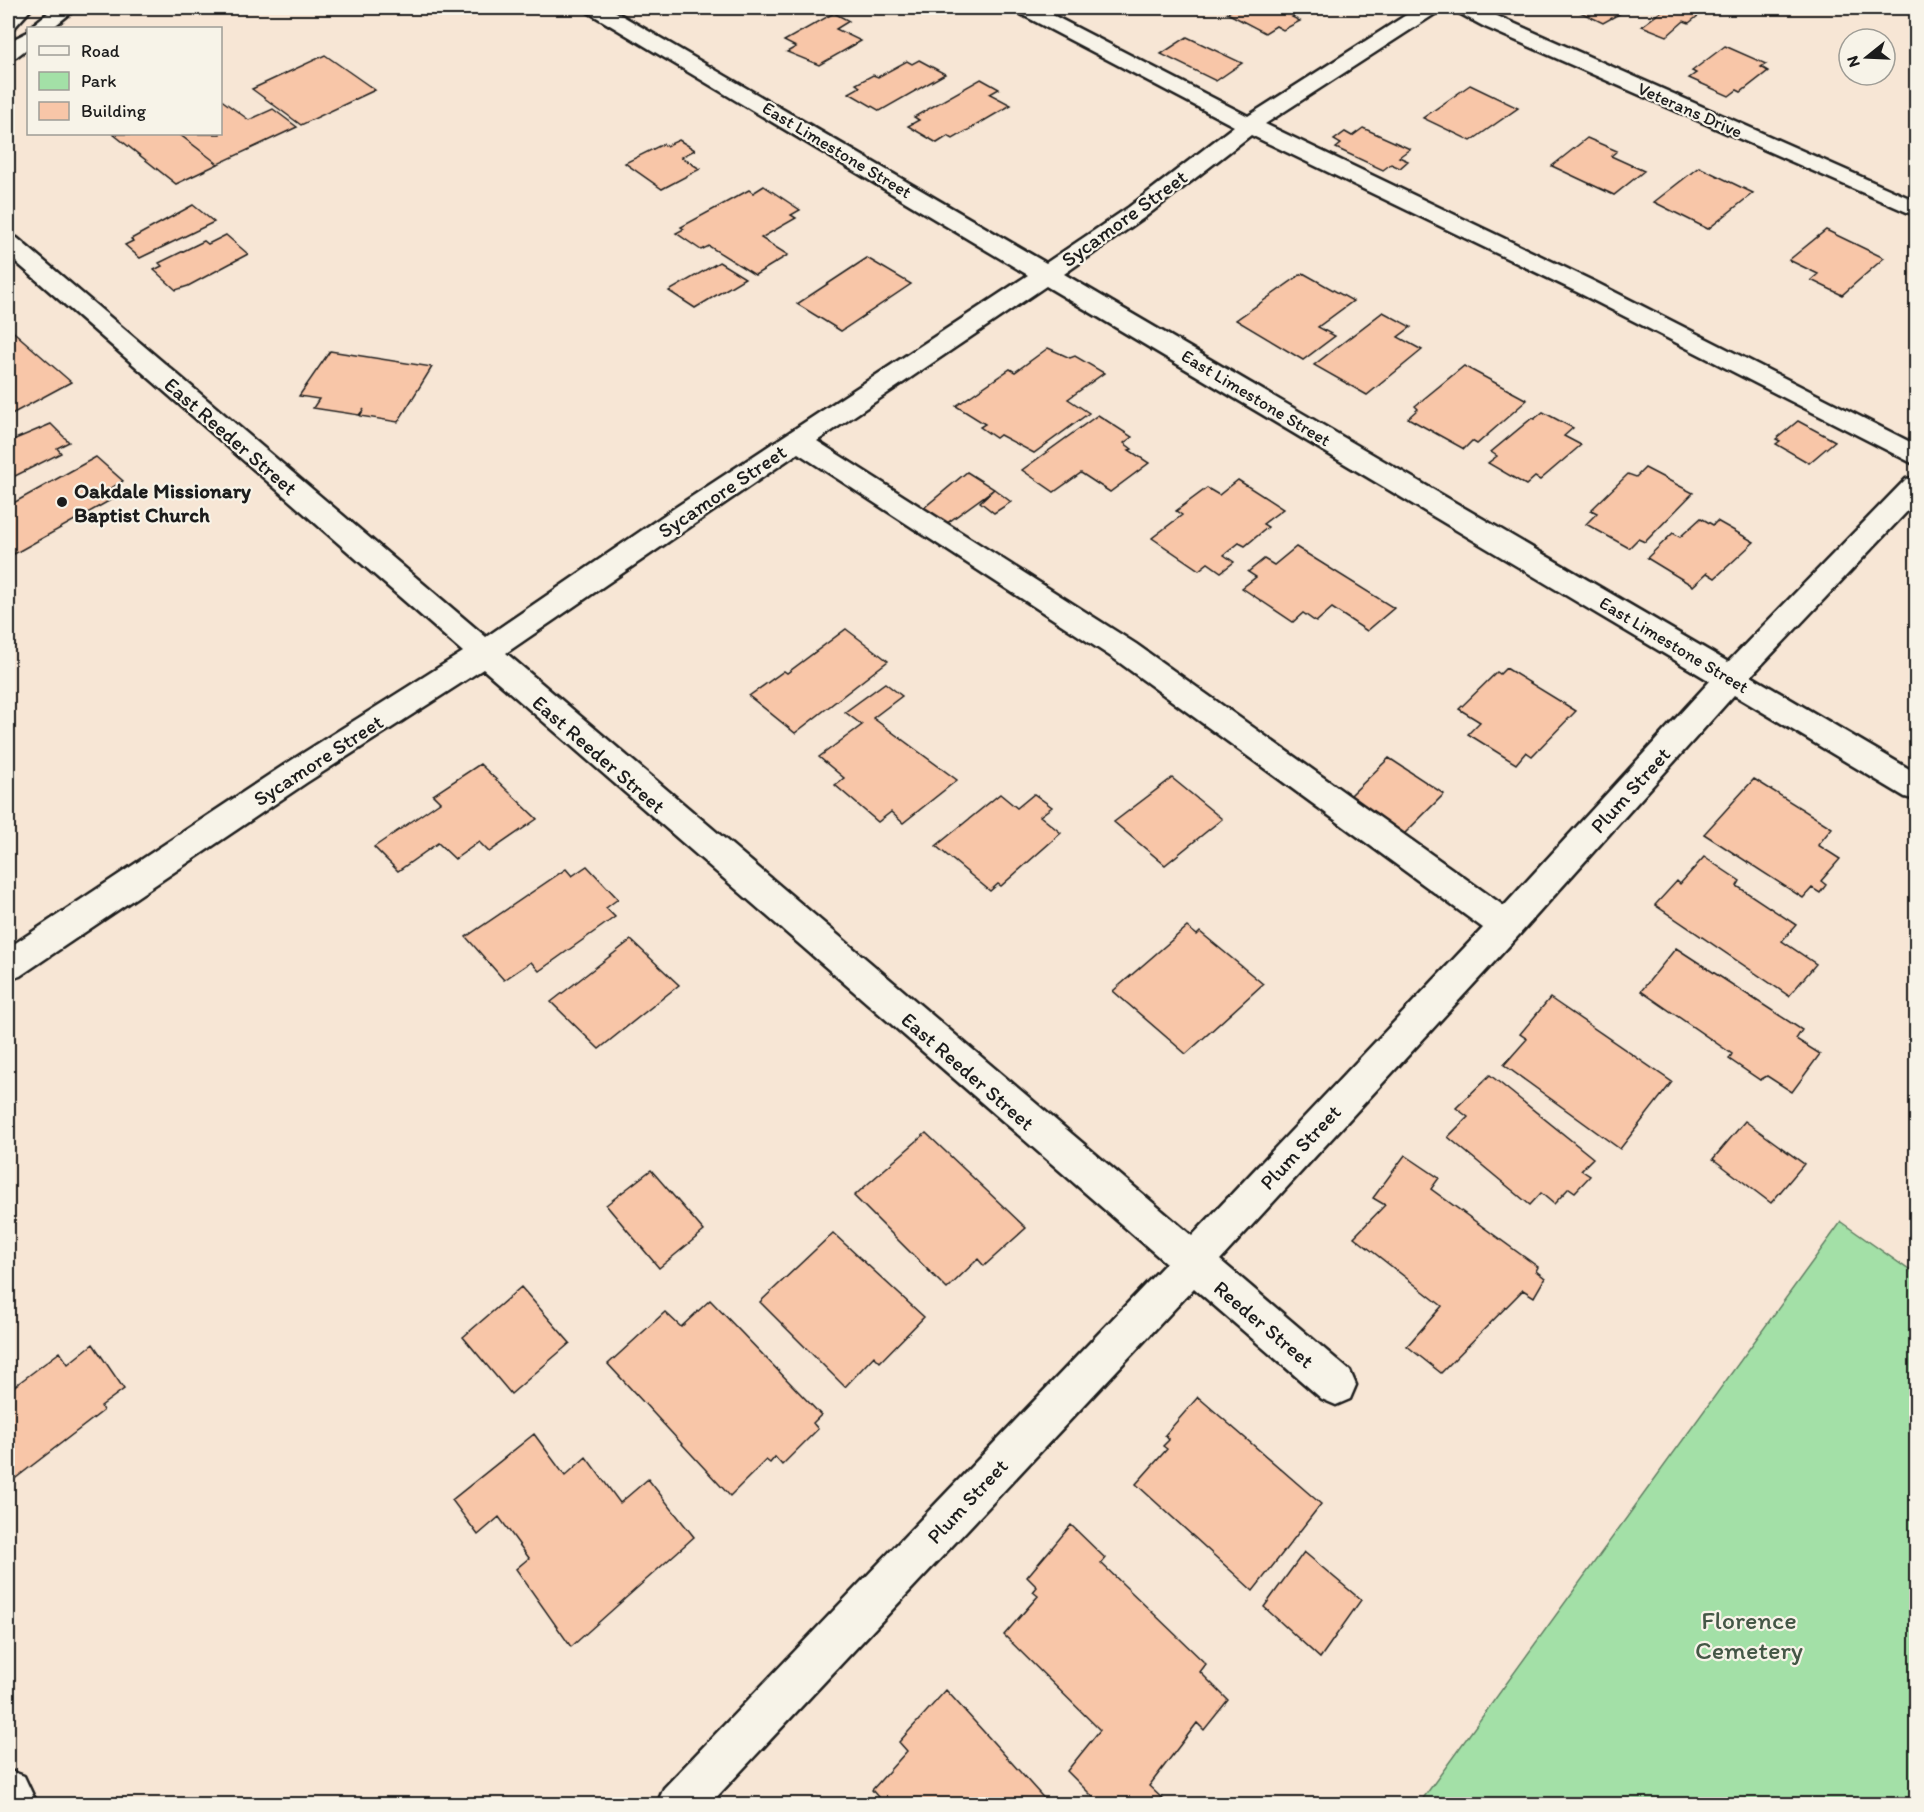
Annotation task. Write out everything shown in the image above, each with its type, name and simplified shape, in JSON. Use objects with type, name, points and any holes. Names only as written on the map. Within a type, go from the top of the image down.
[{"type":"street","points":[[8,23],[22,8]]},
{"type":"street","points":[[40,27],[67,8]]},
{"type":"street","name":"East Limestone Street","points":[[595,8],[1917,788]]},
{"type":"street","points":[[1024,8],[1249,126],[1586,287],[1917,456]]},
{"type":"street","name":"Veterans Drive","points":[[1464,8],[1492,23],[1917,209]]},
{"type":"street","name":"Sycamore Street","points":[[8,966],[295,774],[483,654],[1046,274],[1137,212],[1249,126],[1411,13]]},
{"type":"street","points":[[8,52],[27,39]]},
{"type":"street","name":"East Reeder Street","points":[[8,243],[1192,1263]]},
{"type":"street","points":[[798,441],[1126,652],[1506,926]]},
{"type":"street","name":"Plum Street","points":[[680,1804],[1192,1263],[1506,926],[1731,678],[1917,486]]},
{"type":"street","name":"Reeder Street","points":[[1192,1263],[1336,1384]]},
{"type":"street","points":[[8,1792],[15,1804]]},
{"type":"green space","name":"Florence Cemetery","points":[[1841,1222],[1916,1275],[1916,1804],[1419,1804]]},
{"type":"building","points":[[1236,8],[1296,8],[1303,11],[1292,17],[1300,21],[1283,30],[1276,26],[1265,33],[1227,13]]},
{"type":"building","points":[[1572,8],[1630,8],[1603,23]]},
{"type":"building","points":[[1666,8],[1681,8],[1699,15],[1689,23],[1684,21],[1667,36],[1642,26]]},
{"type":"building","points":[[834,13],[849,21],[836,29],[861,41],[819,65],[787,52],[796,47],[784,41]]},
{"type":"building","points":[[1187,37],[1242,63],[1216,81],[1161,54]]},
{"type":"building","points":[[1725,46],[1766,64],[1761,67],[1768,71],[1741,92],[1737,90],[1729,96],[1689,78],[1696,73],[1692,71]]},
{"type":"building","points":[[325,55],[375,90],[301,125],[252,89]]},
{"type":"building","points":[[919,60],[945,74],[880,111],[849,93],[860,87],[856,84],[873,75],[878,77],[907,61],[912,64]]},
{"type":"building","points":[[981,79],[999,89],[990,94],[1011,105],[953,139],[948,136],[937,143],[908,126],[919,120],[914,117]]},
{"type":"building","points":[[1470,85],[1518,108],[1471,141],[1423,118]]},
{"type":"building","points":[[222,100],[249,120],[273,109],[297,127],[218,164],[180,135],[222,135]]},
{"type":"building","points":[[1363,128],[1410,149],[1399,157],[1408,161],[1400,168],[1391,164],[1383,170],[1336,148],[1341,144],[1334,140],[1345,132],[1352,136]]},
{"type":"building","points":[[114,135],[180,135],[218,164],[176,184]]},
{"type":"building","points":[[1587,138],[1617,151],[1611,156],[1644,171],[1614,195],[1552,166]]},
{"type":"building","points":[[679,140],[695,150],[681,157],[700,169],[662,189],[625,163],[663,144],[666,146]]},
{"type":"building","points":[[1699,167],[1753,193],[1708,229],[1654,202]]},
{"type":"building","points":[[764,186],[800,210],[791,215],[796,218],[761,238],[788,255],[755,275],[709,246],[701,250],[676,233],[684,229],[681,227],[749,190],[753,193]]},
{"type":"building","points":[[193,205],[214,222],[140,258],[125,245],[133,241],[131,239]]},
{"type":"building","points":[[1826,230],[1884,258],[1842,295],[1811,280],[1818,274],[1789,260]]},
{"type":"building","points":[[226,235],[248,254],[188,286],[176,290],[154,270],[162,266],[159,263],[204,241],[208,244]]},
{"type":"building","points":[[867,258],[911,284],[841,331],[797,304]]},
{"type":"building","points":[[719,262],[745,278],[695,308],[669,291]]},
{"type":"building","points":[[1303,273],[1353,301],[1318,327],[1335,336],[1303,360],[1236,320]]},
{"type":"building","points":[[1383,312],[1411,327],[1398,337],[1422,350],[1367,395],[1314,365]]},
{"type":"building","points":[[8,327],[71,382],[8,416]]},
{"type":"building","points":[[1048,348],[1070,358],[1075,356],[1104,373],[1068,399],[1089,413],[1034,453],[1000,435],[996,438],[980,427],[985,424],[956,406],[1010,369],[1015,372]]},
{"type":"building","points":[[330,351],[432,367],[398,422],[360,416],[364,409],[359,415],[313,408],[319,399],[299,396]]},
{"type":"building","points":[[1464,366],[1527,400],[1477,444],[1472,441],[1464,449],[1408,418],[1418,409],[1415,406]]},
{"type":"building","points":[[1543,412],[1573,428],[1564,436],[1581,445],[1540,480],[1535,477],[1526,485],[1488,463],[1497,456],[1491,452],[1532,418],[1534,419]]},
{"type":"building","points":[[1098,415],[1132,437],[1124,443],[1132,449],[1129,450],[1149,463],[1110,492],[1081,473],[1054,492],[1022,470]]},
{"type":"building","points":[[1798,421],[1835,441],[1809,463],[1776,444],[1780,441],[1776,439]]},
{"type":"building","points":[[51,424],[69,442],[57,448],[61,453],[9,479],[8,442]]},
{"type":"building","name":"Oakdale Missionary Baptist Church","points":[[96,457],[123,481],[108,490],[116,497],[14,554],[8,548],[8,506]]},
{"type":"building","points":[[1645,468],[1693,493],[1645,542],[1638,539],[1629,548],[1586,524],[1597,513],[1591,510],[1628,474],[1636,477]]},
{"type":"building","points":[[967,472],[994,489],[943,526],[919,512]]},
{"type":"building","points":[[1238,480],[1283,509],[1263,524],[1268,527],[1245,546],[1239,543],[1224,555],[1234,562],[1221,572],[1208,563],[1199,570],[1152,538],[1182,515],[1176,511],[1207,488],[1219,495]]},
{"type":"building","points":[[994,489],[1011,502],[994,513],[980,502]]},
{"type":"building","points":[[1701,518],[1713,525],[1717,521],[1754,542],[1715,578],[1707,573],[1693,586],[1647,558],[1673,533],[1680,537]]},
{"type":"building","points":[[1296,547],[1394,608],[1367,631],[1332,608],[1316,622],[1303,613],[1293,622],[1242,588],[1256,577],[1248,572],[1264,559],[1274,565]]},
{"type":"building","points":[[846,629],[888,661],[795,733],[749,696],[784,671],[787,673]]},
{"type":"building","points":[[1506,668],[1576,711],[1532,756],[1526,752],[1516,764],[1468,734],[1480,722],[1459,709],[1497,672],[1500,674]]},
{"type":"building","points":[[885,683],[902,696],[873,718],[957,780],[903,823],[891,812],[878,822],[835,785],[844,778],[819,757],[862,725],[845,712]]},
{"type":"building","points":[[1389,758],[1444,794],[1403,835],[1349,797]]},
{"type":"building","points":[[480,764],[537,819],[489,852],[479,842],[455,859],[438,843],[398,871],[374,847],[440,802],[433,795]]},
{"type":"building","points":[[1172,778],[1222,819],[1165,865],[1114,822]]},
{"type":"building","points":[[1754,779],[1832,828],[1818,845],[1840,859],[1821,881],[1826,885],[1820,893],[1812,888],[1803,898],[1704,834]]},
{"type":"building","points":[[1000,794],[1017,808],[1034,794],[1052,807],[1040,816],[1061,833],[1001,886],[998,884],[990,891],[936,846]]},
{"type":"building","points":[[1704,857],[1740,881],[1737,886],[1796,925],[1782,941],[1816,964],[1789,996],[1655,905],[1677,881],[1680,884]]},
{"type":"building","points":[[587,866],[618,899],[606,908],[615,917],[539,971],[531,962],[504,980],[466,937],[566,869],[572,876]]},
{"type":"building","points":[[1187,927],[1197,935],[1200,932],[1263,984],[1186,1054],[1113,991]]},
{"type":"building","points":[[631,940],[679,985],[599,1049],[551,1002]]},
{"type":"building","points":[[1676,948],[1802,1030],[1796,1039],[1820,1054],[1792,1092],[1767,1076],[1760,1080],[1729,1059],[1732,1054],[1641,991]]},
{"type":"building","points":[[1550,998],[1672,1082],[1620,1149],[1504,1065],[1527,1039],[1520,1034]]},
{"type":"building","points":[[1490,1075],[1593,1158],[1581,1170],[1590,1176],[1575,1192],[1569,1188],[1554,1204],[1541,1193],[1530,1205],[1448,1137],[1468,1117],[1456,1108]]},
{"type":"building","points":[[1745,1121],[1804,1164],[1771,1203],[1713,1159]]},
{"type":"building","points":[[926,1133],[1026,1228],[984,1266],[978,1259],[947,1289],[854,1196]]},
{"type":"building","points":[[1405,1155],[1439,1178],[1431,1189],[1538,1267],[1536,1271],[1545,1278],[1534,1297],[1523,1290],[1441,1373],[1407,1346],[1442,1306],[1354,1237],[1385,1205],[1373,1198]]},
{"type":"building","points":[[651,1170],[704,1231],[659,1268],[606,1205]]},
{"type":"building","points":[[833,1233],[924,1317],[880,1362],[874,1356],[845,1387],[760,1302]]},
{"type":"building","points":[[521,1287],[570,1343],[511,1394],[463,1337]]},
{"type":"building","points":[[710,1300],[821,1415],[813,1423],[818,1429],[782,1465],[775,1457],[770,1463],[766,1460],[730,1496],[608,1364],[665,1312],[681,1327]]},
{"type":"building","points":[[93,1344],[124,1389],[101,1406],[103,1411],[8,1484],[8,1391],[60,1352],[68,1364]]},
{"type":"building","points":[[1198,1397],[1321,1504],[1253,1591],[1136,1484],[1167,1449],[1163,1446],[1169,1440],[1165,1435]]},
{"type":"building","points":[[534,1434],[565,1476],[586,1457],[620,1503],[648,1479],[694,1537],[571,1647],[516,1569],[529,1558],[499,1517],[478,1535],[452,1500]]},
{"type":"building","points":[[1071,1525],[1105,1558],[1101,1563],[1206,1664],[1200,1672],[1228,1700],[1204,1730],[1197,1723],[1149,1786],[1168,1804],[1100,1804],[1067,1771],[1100,1730],[1004,1635],[1038,1596],[1033,1592],[1037,1587],[1027,1577]]},
{"type":"building","points":[[1304,1552],[1361,1600],[1320,1658],[1264,1607]]},
{"type":"building","points":[[946,1690],[1049,1804],[884,1804],[872,1790],[907,1751],[899,1742]]},
{"type":"place","name":"Oakdale Missionary Baptist Church","points":[[62,502]]}]
